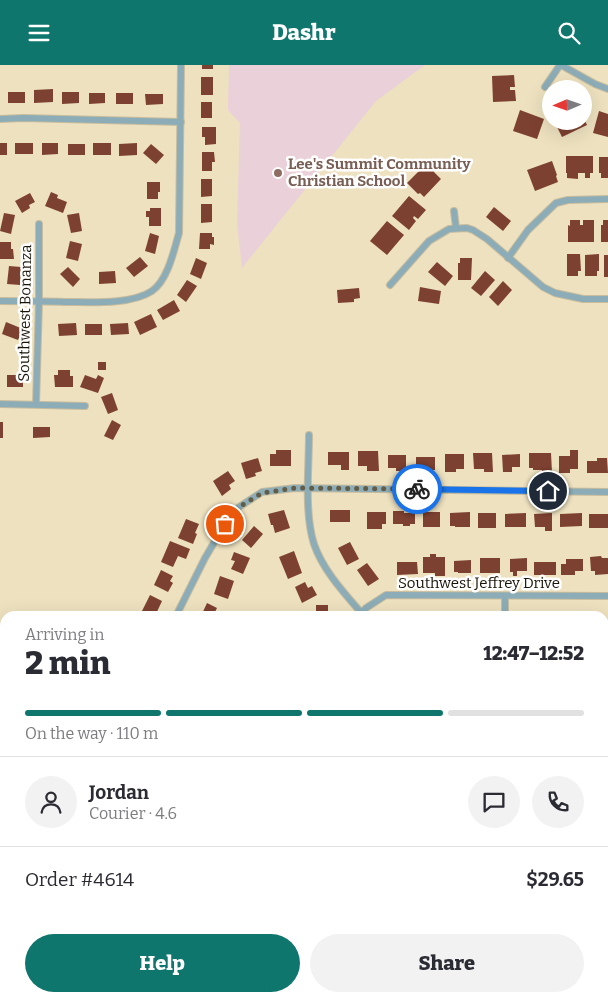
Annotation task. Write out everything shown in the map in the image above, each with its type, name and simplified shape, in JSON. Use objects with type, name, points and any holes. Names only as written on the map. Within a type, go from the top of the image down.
[{"type":"street","points":[[0,301],[110,302],[138,297],[152,290],[162,280],[172,259],[179,233],[181,65]]},
{"type":"street","points":[[550,80],[560,65],[608,89]]},
{"type":"street","points":[[0,119],[181,122]]},
{"type":"street","points":[[508,258],[528,230],[556,203],[568,200],[608,199]]},
{"type":"street","points":[[454,211],[456,228]]},
{"type":"street","name":"Southwest Bonanza","points":[[36,404],[39,224]]},
{"type":"street","points":[[390,285],[429,241],[450,229],[467,227],[487,239],[542,287],[556,293],[583,299],[608,299]]},
{"type":"street","points":[[0,403],[85,406]]},
{"type":"street","points":[[309,435],[308,504],[310,528],[314,544],[330,575],[358,611]]},
{"type":"street","points":[[178,611],[205,558],[225,524],[239,507],[262,493],[295,488],[608,492]]},
{"type":"street","name":"Southwest Jeffrey Drive","points":[[364,611],[386,595],[608,596]]},
{"type":"street","points":[[505,596],[506,611]]},
{"type":"shaded area","name":"Lee's Summit Community Christian School","points":[[229,65],[425,65],[376,101],[242,268],[237,224],[240,123],[228,110]]},
{"type":"building","points":[[202,65],[213,65],[213,69],[202,69]]},
{"type":"building","points":[[514,75],[515,87],[510,87],[510,90],[515,90],[516,101],[493,102],[492,76]]},
{"type":"building","points":[[201,77],[213,77],[213,95],[201,95]]},
{"type":"building","points":[[53,89],[53,102],[34,103],[34,90]]},
{"type":"building","points":[[8,92],[25,92],[25,103],[8,103]]},
{"type":"building","points":[[62,92],[79,92],[79,103],[62,104]]},
{"type":"building","points":[[89,93],[105,93],[105,103],[89,104]]},
{"type":"building","points":[[116,93],[133,93],[133,104],[116,104]]},
{"type":"building","points":[[145,94],[163,94],[163,104],[146,105]]},
{"type":"building","points":[[201,102],[212,102],[212,118],[201,118]]},
{"type":"building","points":[[520,110],[542,118],[542,125],[537,139],[513,131]]},
{"type":"building","points":[[599,111],[608,114],[608,137],[593,133]]},
{"type":"building","points":[[202,127],[216,127],[216,144],[205,145],[205,137],[202,137]]},
{"type":"building","points":[[558,130],[577,130],[562,137]]},
{"type":"building","points":[[0,143],[7,143],[7,155],[0,155]]},
{"type":"building","points":[[15,143],[33,143],[33,154],[15,154]]},
{"type":"building","points":[[42,143],[58,143],[58,154],[42,155]]},
{"type":"building","points":[[93,143],[111,143],[111,155],[93,155]]},
{"type":"building","points":[[137,143],[137,155],[119,156],[119,144]]},
{"type":"building","points":[[68,144],[85,144],[85,155],[68,155]]},
{"type":"building","points":[[151,144],[164,155],[156,164],[143,153]]},
{"type":"building","points":[[202,152],[214,152],[215,162],[212,162],[212,171],[202,171]]},
{"type":"building","points":[[566,156],[593,156],[593,173],[590,173],[590,178],[585,178],[585,173],[578,173],[578,179],[567,178]]},
{"type":"building","points":[[599,157],[608,157],[608,178],[601,178],[601,173],[599,173]]},
{"type":"building","points":[[552,161],[558,182],[535,191],[527,170]]},
{"type":"building","points":[[426,164],[441,179],[424,197],[407,183]]},
{"type":"building","points":[[201,179],[212,179],[212,196],[201,197]]},
{"type":"building","points":[[147,182],[160,182],[158,199],[147,199]]},
{"type":"building","points":[[51,192],[58,195],[57,198],[67,202],[63,213],[45,206]]},
{"type":"building","points":[[30,193],[35,202],[29,205],[30,208],[22,213],[15,201]]},
{"type":"building","points":[[409,196],[426,210],[418,219],[414,216],[413,218],[416,221],[409,230],[392,216]]},
{"type":"building","points":[[201,204],[212,204],[212,222],[201,223]]},
{"type":"building","points":[[494,207],[511,221],[503,231],[486,217]]},
{"type":"building","points":[[150,208],[161,208],[161,226],[149,226],[149,217],[146,217],[146,211],[150,211]]},
{"type":"building","points":[[4,213],[15,215],[11,234],[0,231]]},
{"type":"building","points":[[79,213],[82,231],[71,233],[67,215]]},
{"type":"building","points":[[570,220],[580,220],[580,225],[583,225],[583,220],[594,220],[594,242],[568,242],[568,225],[570,226]]},
{"type":"building","points":[[603,220],[608,220],[608,242],[601,242],[601,225],[603,225]]},
{"type":"building","points":[[387,221],[404,235],[387,255],[370,241]]},
{"type":"building","points":[[150,233],[159,236],[155,254],[145,251]]},
{"type":"building","points":[[200,233],[212,233],[214,245],[210,244],[210,249],[199,249]]},
{"type":"building","points":[[70,241],[82,244],[78,261],[66,258]]},
{"type":"building","points":[[0,242],[11,242],[14,259],[0,259]]},
{"type":"building","points":[[567,254],[580,254],[581,271],[578,271],[578,276],[567,276]]},
{"type":"building","points":[[599,254],[599,271],[597,271],[597,276],[585,276],[585,255]]},
{"type":"building","points":[[604,255],[608,255],[608,277],[604,277]]},
{"type":"building","points":[[140,257],[148,266],[134,277],[126,268]]},
{"type":"building","points":[[196,258],[207,263],[201,279],[190,274]]},
{"type":"building","points":[[460,258],[472,258],[471,280],[458,280],[458,263],[460,263]]},
{"type":"building","points":[[437,262],[453,276],[445,286],[428,272]]},
{"type":"building","points":[[9,266],[21,267],[20,285],[7,284]]},
{"type":"building","points":[[68,267],[80,279],[73,287],[60,274]]},
{"type":"building","points":[[115,271],[116,283],[99,284],[99,272]]},
{"type":"building","points":[[485,271],[495,280],[481,296],[471,288]]},
{"type":"building","points":[[187,280],[197,286],[186,302],[177,295]]},
{"type":"building","points":[[503,281],[512,290],[498,306],[489,297]]},
{"type":"building","points":[[420,287],[441,291],[439,304],[418,301]]},
{"type":"building","points":[[359,288],[360,298],[354,299],[354,302],[338,303],[337,290]]},
{"type":"building","points":[[174,300],[180,311],[163,320],[157,310]]},
{"type":"building","points":[[151,314],[157,327],[140,335],[134,322]]},
{"type":"building","points":[[6,322],[23,329],[18,340],[2,334]]},
{"type":"building","points":[[76,323],[77,335],[59,336],[58,324]]},
{"type":"building","points":[[128,323],[129,334],[111,335],[110,324]]},
{"type":"building","points":[[85,324],[102,324],[102,335],[85,335]]},
{"type":"building","points":[[98,362],[106,362],[106,370],[98,370]]},
{"type":"building","points":[[58,370],[70,370],[70,376],[73,376],[73,387],[55,387],[54,375],[58,375]]},
{"type":"building","points":[[7,375],[23,375],[23,387],[7,387]]},
{"type":"building","points":[[85,375],[96,379],[98,375],[104,378],[98,393],[80,387]]},
{"type":"building","points":[[112,393],[118,410],[108,414],[101,397]]},
{"type":"building","points":[[112,420],[121,425],[113,440],[104,436]]},
{"type":"building","points":[[0,422],[3,422],[3,438],[0,438]]},
{"type":"building","points":[[33,427],[50,427],[50,437],[33,438]]},
{"type":"building","points":[[276,450],[291,450],[291,466],[270,466],[270,454],[276,454]]},
{"type":"building","points":[[570,450],[578,450],[578,469],[570,469],[570,473],[559,473],[559,456],[570,456]]},
{"type":"building","points":[[358,451],[378,451],[379,471],[367,471],[367,466],[358,466]]},
{"type":"building","points":[[328,452],[349,452],[349,470],[341,470],[341,465],[328,465]]},
{"type":"building","points":[[473,453],[492,453],[493,472],[484,472],[484,469],[474,469]]},
{"type":"building","points":[[529,453],[551,453],[552,472],[542,472],[542,470],[529,468]]},
{"type":"building","points":[[445,454],[464,454],[464,469],[456,469],[456,472],[445,472]]},
{"type":"building","points":[[520,454],[520,467],[512,467],[512,472],[503,472],[502,455]]},
{"type":"building","points":[[388,455],[406,455],[406,471],[396,471],[396,468],[388,468]]},
{"type":"building","points":[[416,457],[435,457],[435,470],[416,470]]},
{"type":"building","points":[[258,458],[262,471],[255,473],[256,476],[246,479],[241,463]]},
{"type":"building","points":[[597,458],[607,458],[608,473],[587,473],[587,461],[597,461]]},
{"type":"building","points":[[228,471],[235,481],[229,485],[231,489],[222,496],[213,481]]},
{"type":"building","points":[[284,510],[290,528],[275,533],[268,514]]},
{"type":"building","points":[[330,510],[350,510],[350,522],[330,522]]},
{"type":"building","points":[[393,511],[415,513],[415,524],[403,526],[403,524],[393,524]]},
{"type":"building","points":[[367,512],[386,512],[386,524],[382,524],[382,529],[367,529]]},
{"type":"building","points":[[423,512],[440,512],[440,527],[423,527]]},
{"type":"building","points":[[470,512],[470,527],[450,526],[450,513]]},
{"type":"building","points":[[478,513],[496,513],[496,528],[478,528]]},
{"type":"building","points":[[526,513],[526,527],[505,527],[505,514]]},
{"type":"building","points":[[552,513],[552,531],[545,531],[545,527],[535,527],[534,514]]},
{"type":"building","points":[[582,513],[582,526],[560,527],[560,514]]},
{"type":"building","points":[[589,514],[608,514],[608,528],[589,528]]},
{"type":"building","points":[[186,519],[199,524],[193,544],[178,538]]},
{"type":"building","points":[[254,526],[263,534],[251,548],[242,540]]},
{"type":"building","points":[[170,541],[190,549],[186,559],[178,556],[173,567],[161,562]]},
{"type":"building","points":[[350,542],[359,559],[347,565],[338,548]]},
{"type":"building","points":[[294,551],[302,573],[288,579],[279,557]]},
{"type":"building","points":[[234,552],[250,558],[243,574],[231,569],[235,561],[231,560]]},
{"type":"building","points":[[430,554],[436,554],[436,557],[445,557],[445,576],[435,576],[435,573],[423,573],[423,557],[430,557]]},
{"type":"building","points":[[601,556],[602,558],[608,558],[608,574],[595,575],[595,571],[591,571],[590,557]]},
{"type":"building","points":[[480,558],[500,558],[500,573],[480,573]]},
{"type":"building","points":[[527,558],[527,571],[517,571],[517,576],[513,576],[513,572],[510,572],[510,559]]},
{"type":"building","points":[[566,559],[583,559],[583,571],[575,571],[575,575],[561,575],[561,564],[566,564]]},
{"type":"building","points":[[471,560],[471,573],[454,572],[454,561]]},
{"type":"building","points":[[397,562],[417,562],[418,574],[397,575]]},
{"type":"building","points":[[534,562],[556,562],[556,575],[534,575]]},
{"type":"building","points":[[367,563],[379,579],[368,586],[357,570]]},
{"type":"building","points":[[161,570],[173,576],[170,581],[173,583],[168,592],[154,585]]},
{"type":"building","points":[[220,576],[234,581],[228,599],[214,594]]},
{"type":"building","points":[[305,582],[308,588],[312,586],[317,595],[302,603],[295,587]]},
{"type":"building","points":[[150,595],[162,601],[157,611],[142,611]]},
{"type":"building","points":[[207,603],[217,608],[216,611],[203,611]]},
{"type":"building","points":[[316,605],[328,605],[328,611],[316,611]]},
{"type":"way so far","points":[[225,524],[239,507],[262,493],[295,488],[417,489]]},
{"type":"place","name":"Lee's Summit Community Christian School","points":[[278,173]]},
{"type":"route","points":[[417,489],[548,491]]}]
